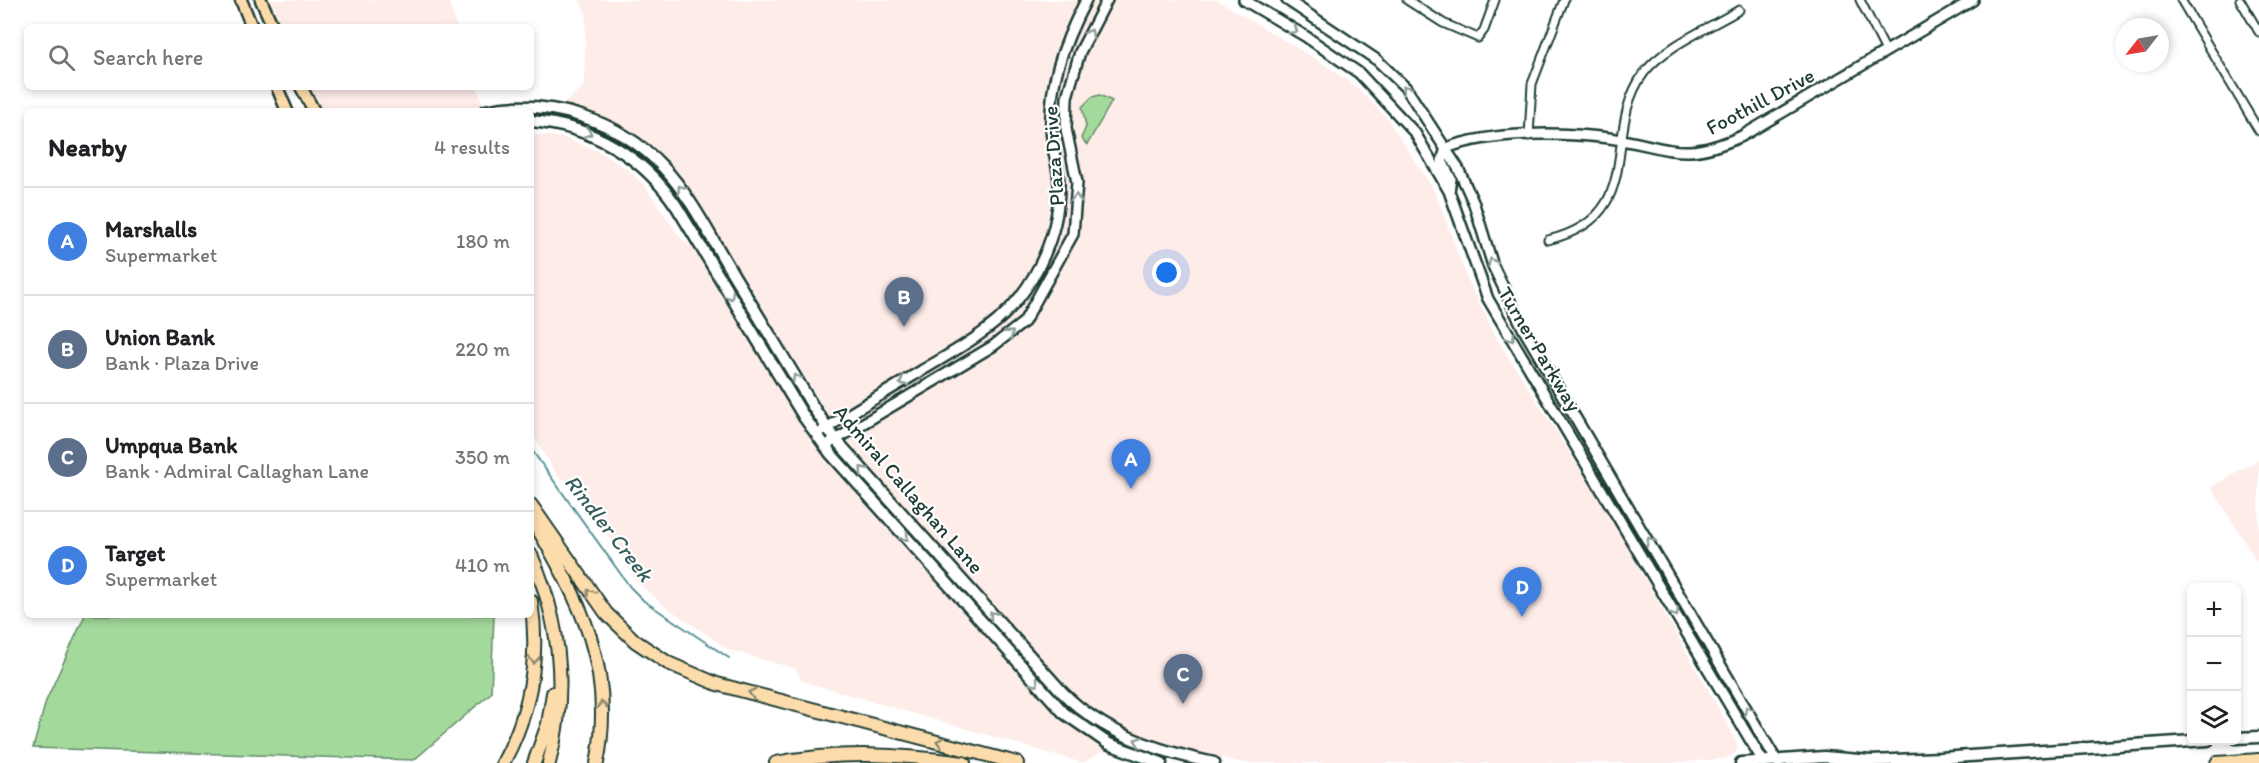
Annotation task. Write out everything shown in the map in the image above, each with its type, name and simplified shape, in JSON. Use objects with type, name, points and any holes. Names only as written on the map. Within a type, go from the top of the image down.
[{"type":"highway","points":[[534,509],[606,613],[635,641],[668,663],[717,684],[1017,763]]},
{"type":"highway","points":[[534,522],[570,585],[594,645],[601,679],[602,706],[597,763]]},
{"type":"highway","points":[[534,563],[550,603],[557,638],[560,709],[549,763]]},
{"type":"highway","points":[[503,763],[521,725],[530,690],[535,640],[533,618]]},
{"type":"highway","points":[[534,763],[550,716],[557,638]]},
{"type":"highway","points":[[776,763],[811,757],[866,753],[964,763]]},
{"type":"highway","points":[[2217,763],[2259,760]]},
{"type":"main road","points":[[241,0],[251,24]]},
{"type":"main road","points":[[261,0],[272,24]]},
{"type":"main road","points":[[278,90],[286,108]]},
{"type":"main road","points":[[300,90],[306,108]]},
{"type":"main road","points":[[301,90],[312,108]]},
{"type":"main road","name":"Admiral Callaghan Lane","points":[[519,108],[531,107],[570,113],[616,131],[654,158],[688,200],[836,440],[1063,693],[1083,712],[1127,737],[1214,763]]},
{"type":"main road","name":"Admiral Callaghan Lane","points":[[534,121],[567,126],[604,140],[626,153],[654,177],[677,207],[815,434],[825,446],[1064,713],[1109,744],[1161,763]]},
{"type":"main road","points":[[2241,738],[2259,737]]},
{"type":"main road","points":[[1741,763],[1824,757],[1866,762],[2187,742]]},
{"type":"street","name":"Plaza Drive","points":[[815,434],[988,329],[1012,306],[1035,274],[1058,219],[1059,183],[1052,141],[1051,94],[1066,40],[1086,0]]},
{"type":"street","name":"Plaza Drive","points":[[825,446],[993,346],[1024,322],[1073,234],[1077,182],[1066,129],[1067,97],[1080,52],[1107,0]]},
{"type":"street","name":"Turner Parkway","points":[[1244,0],[1305,36],[1359,73],[1397,110],[1415,133],[1449,191],[1488,299],[1763,762]]},
{"type":"street","name":"Turner Parkway","points":[[1287,0],[1377,60],[1406,88],[1446,148],[1474,204],[1493,266],[1524,330],[1778,762]]},
{"type":"street","points":[[1407,0],[1443,24],[1478,38],[1484,30],[1495,0]]},
{"type":"street","points":[[1529,136],[1532,84],[1564,0]]},
{"type":"street","points":[[1860,0],[1886,51]]},
{"type":"street","name":"Foothill Drive","points":[[1446,148],[1475,139],[1529,136],[1623,140],[1673,152],[1707,150],[1721,145],[1973,0]]},
{"type":"street","points":[[2181,0],[2259,131]]},
{"type":"street","points":[[2240,0],[2259,32]]},
{"type":"street","points":[[1548,240],[1565,236],[1585,225],[1603,208],[1615,183],[1630,104],[1644,72],[1668,52],[1739,10]]},
{"type":"street","points":[[1446,148],[1442,161],[1451,179],[1449,191]]},
{"type":"shaded area","points":[[261,0],[448,0],[456,24],[271,24]]},
{"type":"shaded area","points":[[579,0],[1217,0],[1322,63],[1355,86],[1387,118],[1435,192],[1467,278],[1497,339],[1605,508],[1733,734],[1738,747],[1735,754],[1724,759],[1670,763],[1243,763],[1155,742],[1129,733],[1097,716],[1066,690],[964,576],[833,423],[694,196],[669,163],[626,129],[599,115],[563,105],[584,86],[586,13]]},
{"type":"shaded area","points":[[303,90],[478,90],[484,108],[312,108]]},
{"type":"shaded area","points":[[534,134],[564,138],[598,151],[628,170],[645,186],[681,239],[699,250],[818,442],[1060,712],[1110,747],[1083,763],[802,681],[796,669],[729,650],[665,606],[638,583],[575,484],[558,477],[534,436]]},
{"type":"shaded area","points":[[2259,459],[2259,565],[2211,487]]},
{"type":"green space","points":[[1100,95],[1112,101],[1087,145],[1081,138],[1086,127],[1082,107],[1092,97]]},
{"type":"green space","points":[[84,618],[494,618],[491,693],[414,760],[33,748],[46,701]]},
{"type":"waterway","name":"Rindler Creek","points":[[534,453],[630,587],[644,601],[729,658]]},
{"type":"place","name":"Union Bank","points":[[904,327]]},
{"type":"place","name":"Marshalls","points":[[1131,489]]},
{"type":"place","name":"Target","points":[[1522,617]]},
{"type":"place","name":"Umpqua Bank","points":[[1183,704]]}]
